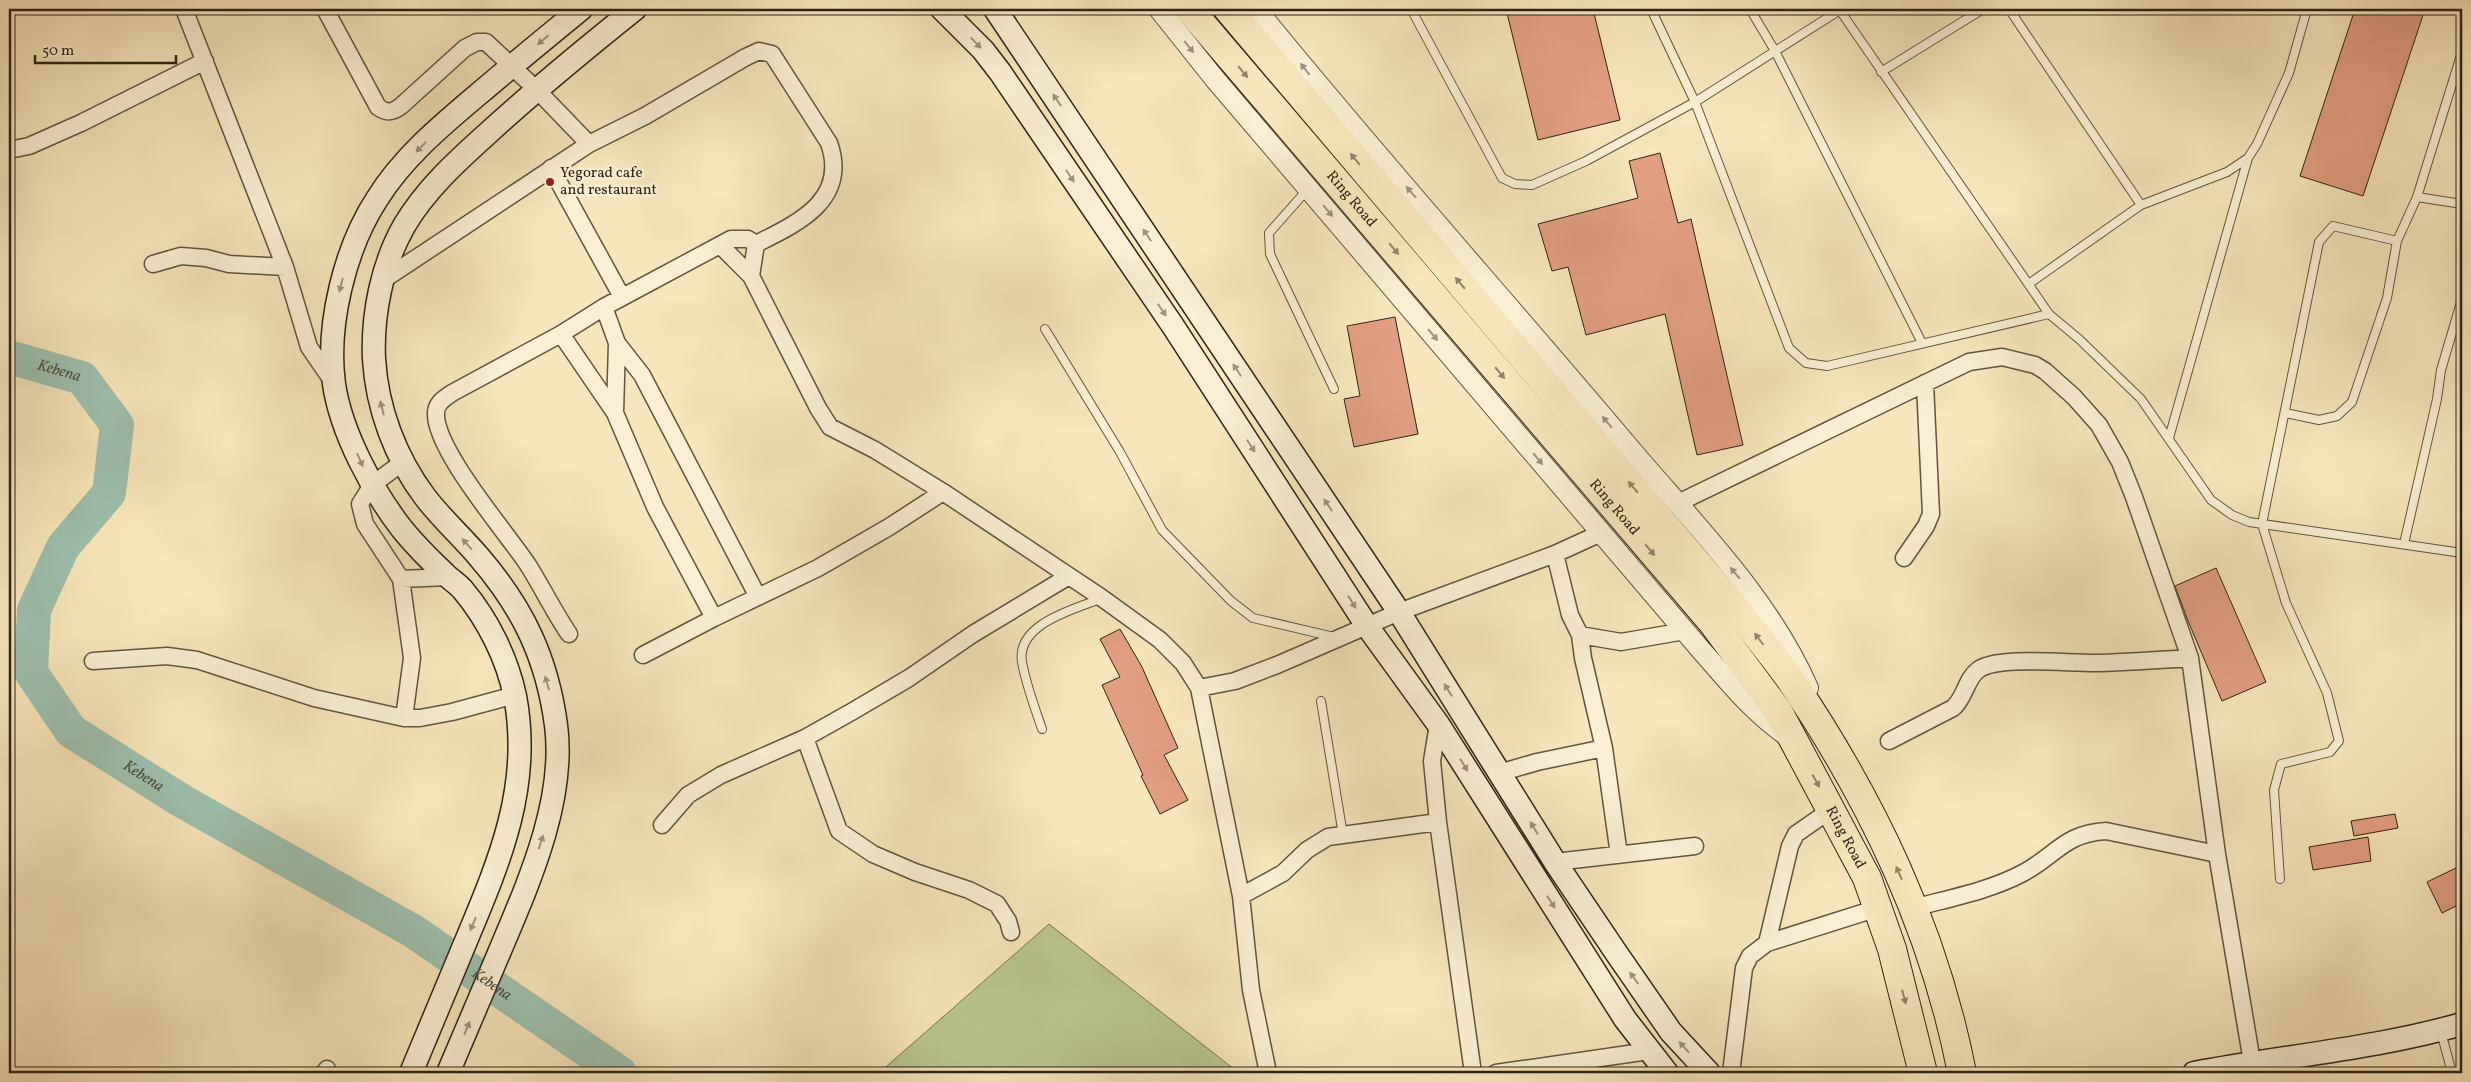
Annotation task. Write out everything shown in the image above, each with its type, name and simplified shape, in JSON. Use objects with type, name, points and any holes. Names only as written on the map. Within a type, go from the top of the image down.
[{"type":"highway","name":"Ring Road","points":[[1189,9],[1712,622],[1778,711],[1832,809],[1867,878],[1896,967],[1923,1073]]},
{"type":"highway","name":"Ring Road","points":[[1228,9],[1736,609],[1788,677],[1817,721],[1884,838],[1913,908],[1941,991],[1956,1043],[1962,1073]]},
{"type":"main road","points":[[411,1073],[492,879],[510,826],[518,787],[521,752],[515,695],[505,660],[484,619],[462,588],[448,577],[403,530],[372,485],[352,440],[334,384],[334,335],[340,288],[353,242],[377,198],[419,148],[445,122],[581,9]]},
{"type":"main road","points":[[448,1073],[526,889],[545,829],[555,785],[556,727],[540,655],[528,625],[514,601],[482,560],[425,497],[403,462],[384,418],[375,382],[375,316],[383,280],[405,225],[438,181],[536,88],[635,9]]},
{"type":"main road","points":[[942,9],[983,50],[1000,72],[1173,326],[1367,626],[1438,724],[1625,1019],[1667,1073]]},
{"type":"main road","points":[[995,9],[1399,612],[1555,862],[1671,1032],[1709,1073]]},
{"type":"main road","points":[[2194,1073],[2267,1065],[2391,1042],[2462,1024]]},
{"type":"street","points":[[184,9],[285,267],[309,347],[334,384]]},
{"type":"street","points":[[325,9],[378,107],[384,111],[390,112],[401,106],[471,44],[486,42],[536,88],[589,144]]},
{"type":"street","points":[[1159,9],[1308,188],[1750,706],[1769,724],[1792,738]]},
{"type":"street","points":[[1256,9],[1311,77],[1740,580],[1775,628],[1800,671],[1810,692],[1817,721]]},
{"type":"street","points":[[383,280],[589,144],[645,116],[746,57],[759,52],[772,54],[829,143],[834,157],[834,171],[830,188],[821,203],[805,217],[756,244]]},
{"type":"street","points":[[9,150],[28,146],[81,123],[205,61]]},
{"type":"street","points":[[551,168],[622,297]]},
{"type":"street","points":[[569,634],[528,564],[483,506],[442,437],[436,412],[440,403],[452,393],[561,334],[604,307],[720,245],[740,238],[748,239],[756,244]]},
{"type":"street","points":[[750,276],[756,244]]},
{"type":"street","points":[[720,245],[750,276],[818,408],[830,427],[875,450],[943,492],[1102,598],[1160,640],[1183,663],[1199,688],[1241,896],[1251,990],[1268,1073]]},
{"type":"street","points":[[153,264],[181,256],[206,258],[229,264],[285,267]]},
{"type":"street","points":[[604,307],[617,343],[642,375],[758,597]]},
{"type":"street","points":[[561,334],[615,413],[654,507],[714,618]]},
{"type":"street","points":[[615,413],[617,343]]},
{"type":"street","points":[[1676,504],[1969,362],[2002,357],[2035,365],[2074,397],[2099,425],[2120,462],[2190,658],[2217,854],[2267,1065]]},
{"type":"street","points":[[1904,558],[1926,526],[1931,514],[1925,383]]},
{"type":"street","points":[[403,462],[372,485],[360,504],[365,524],[401,579],[412,658],[404,718]]},
{"type":"street","points":[[642,655],[818,568],[889,527],[943,492]]},
{"type":"street","points":[[1199,688],[1235,681],[1399,612],[1555,554],[1602,533]]},
{"type":"street","points":[[1555,554],[1570,615],[1580,635],[1604,748],[1619,854]]},
{"type":"street","points":[[662,825],[688,795],[720,775],[805,738],[909,678],[973,634],[1069,576]]},
{"type":"street","points":[[401,579],[448,577]]},
{"type":"street","points":[[1580,635],[1621,642],[1685,631]]},
{"type":"street","points":[[93,661],[167,656],[197,660],[314,698],[404,718],[420,718],[452,712],[515,695]]},
{"type":"street","points":[[1889,741],[1953,708],[1960,702],[1976,671],[1982,668],[2016,662],[2098,663],[2190,658]]},
{"type":"street","points":[[1438,724],[1432,762],[1438,822],[1473,1073]]},
{"type":"street","points":[[805,738],[840,831],[873,854],[915,872],[969,890],[997,904],[1008,921],[1011,932]]},
{"type":"street","points":[[1499,773],[1538,762],[1604,748]]},
{"type":"street","points":[[1767,943],[1790,846],[1796,834],[1832,809]]},
{"type":"street","points":[[1241,896],[1283,873],[1307,850],[1328,837],[1438,822]]},
{"type":"street","points":[[1913,908],[1995,886],[2040,863],[2075,837],[2091,832],[2106,831],[2217,854]]},
{"type":"street","points":[[1555,862],[1695,846]]},
{"type":"street","points":[[1731,1073],[1744,968],[1750,956],[1767,943],[1878,908]]},
{"type":"street","points":[[1496,1073],[1649,1051]]},
{"type":"lane","points":[[1411,9],[1502,178],[1516,184],[1532,185],[1586,161],[1695,102],[1839,9],[2049,314],[2079,339],[2141,399],[2211,500],[2232,515],[2262,524],[2462,553]]},
{"type":"lane","points":[[1651,9],[1695,102],[1789,348],[1806,363],[1827,366],[2049,314]]},
{"type":"lane","points":[[1750,9],[1775,51],[1922,343]]},
{"type":"lane","points":[[1881,72],[1983,9]]},
{"type":"lane","points":[[2009,9],[2141,205]]},
{"type":"lane","points":[[2168,438],[2248,158],[2257,144],[2289,73],[2307,9]]},
{"type":"lane","points":[[2284,413],[2319,420],[2337,416],[2352,402],[2387,298],[2397,241],[2417,197],[2462,52]]},
{"type":"lane","points":[[2030,284],[2141,205],[2227,172],[2248,158]]},
{"type":"lane","points":[[1308,188],[1269,233],[1270,254],[1334,389]]},
{"type":"lane","points":[[2417,197],[2462,204]]},
{"type":"lane","points":[[2280,879],[2274,790],[2281,764],[2330,752],[2339,742],[2327,692],[2286,604],[2262,524],[2320,242],[2333,226],[2397,241]]},
{"type":"lane","points":[[2404,544],[2437,399],[2440,370],[2462,299]]},
{"type":"lane","points":[[1045,329],[1120,452],[1162,530],[1231,600],[1253,618],[1338,638]]},
{"type":"lane","points":[[1042,730],[1022,660],[1024,646],[1034,630],[1052,617],[1102,598]]},
{"type":"lane","points":[[1321,701],[1344,835]]},
{"type":"lane","points":[[2440,1030],[2452,1073]]},
{"type":"green space","points":[[1049,924],[1239,1073],[879,1073]]},
{"type":"building","points":[[1506,9],[1593,9],[1620,120],[1538,140]]},
{"type":"building","points":[[2355,9],[2425,9],[2363,196],[2300,176]]},
{"type":"building","points":[[1660,153],[1678,223],[1691,219],[1743,445],[1697,455],[1665,314],[1586,335],[1568,267],[1552,271],[1538,224],[1638,198],[1629,161]]},
{"type":"building","points":[[1395,317],[1418,434],[1354,447],[1344,399],[1360,396],[1347,326]]},
{"type":"building","points":[[2216,568],[2266,682],[2222,701],[2175,586]]},
{"type":"building","points":[[1120,629],[1142,667],[1178,748],[1164,755],[1188,800],[1160,814],[1141,776],[1143,775],[1102,685],[1120,677],[1100,639]]},
{"type":"building","points":[[2395,814],[2398,828],[2354,836],[2351,821]]},
{"type":"building","points":[[2368,837],[2371,861],[2313,870],[2309,847]]},
{"type":"building","points":[[2458,867],[2462,876],[2462,903],[2442,913],[2427,882]]},
{"type":"waterway","name":"Kebena","points":[[9,357],[82,378],[117,425],[109,493],[63,547],[34,610],[31,672],[71,731],[182,801],[413,931],[620,1073]]},
{"type":"place","name":"Yegorad cafe and restaurant","points":[[550,182]]}]
